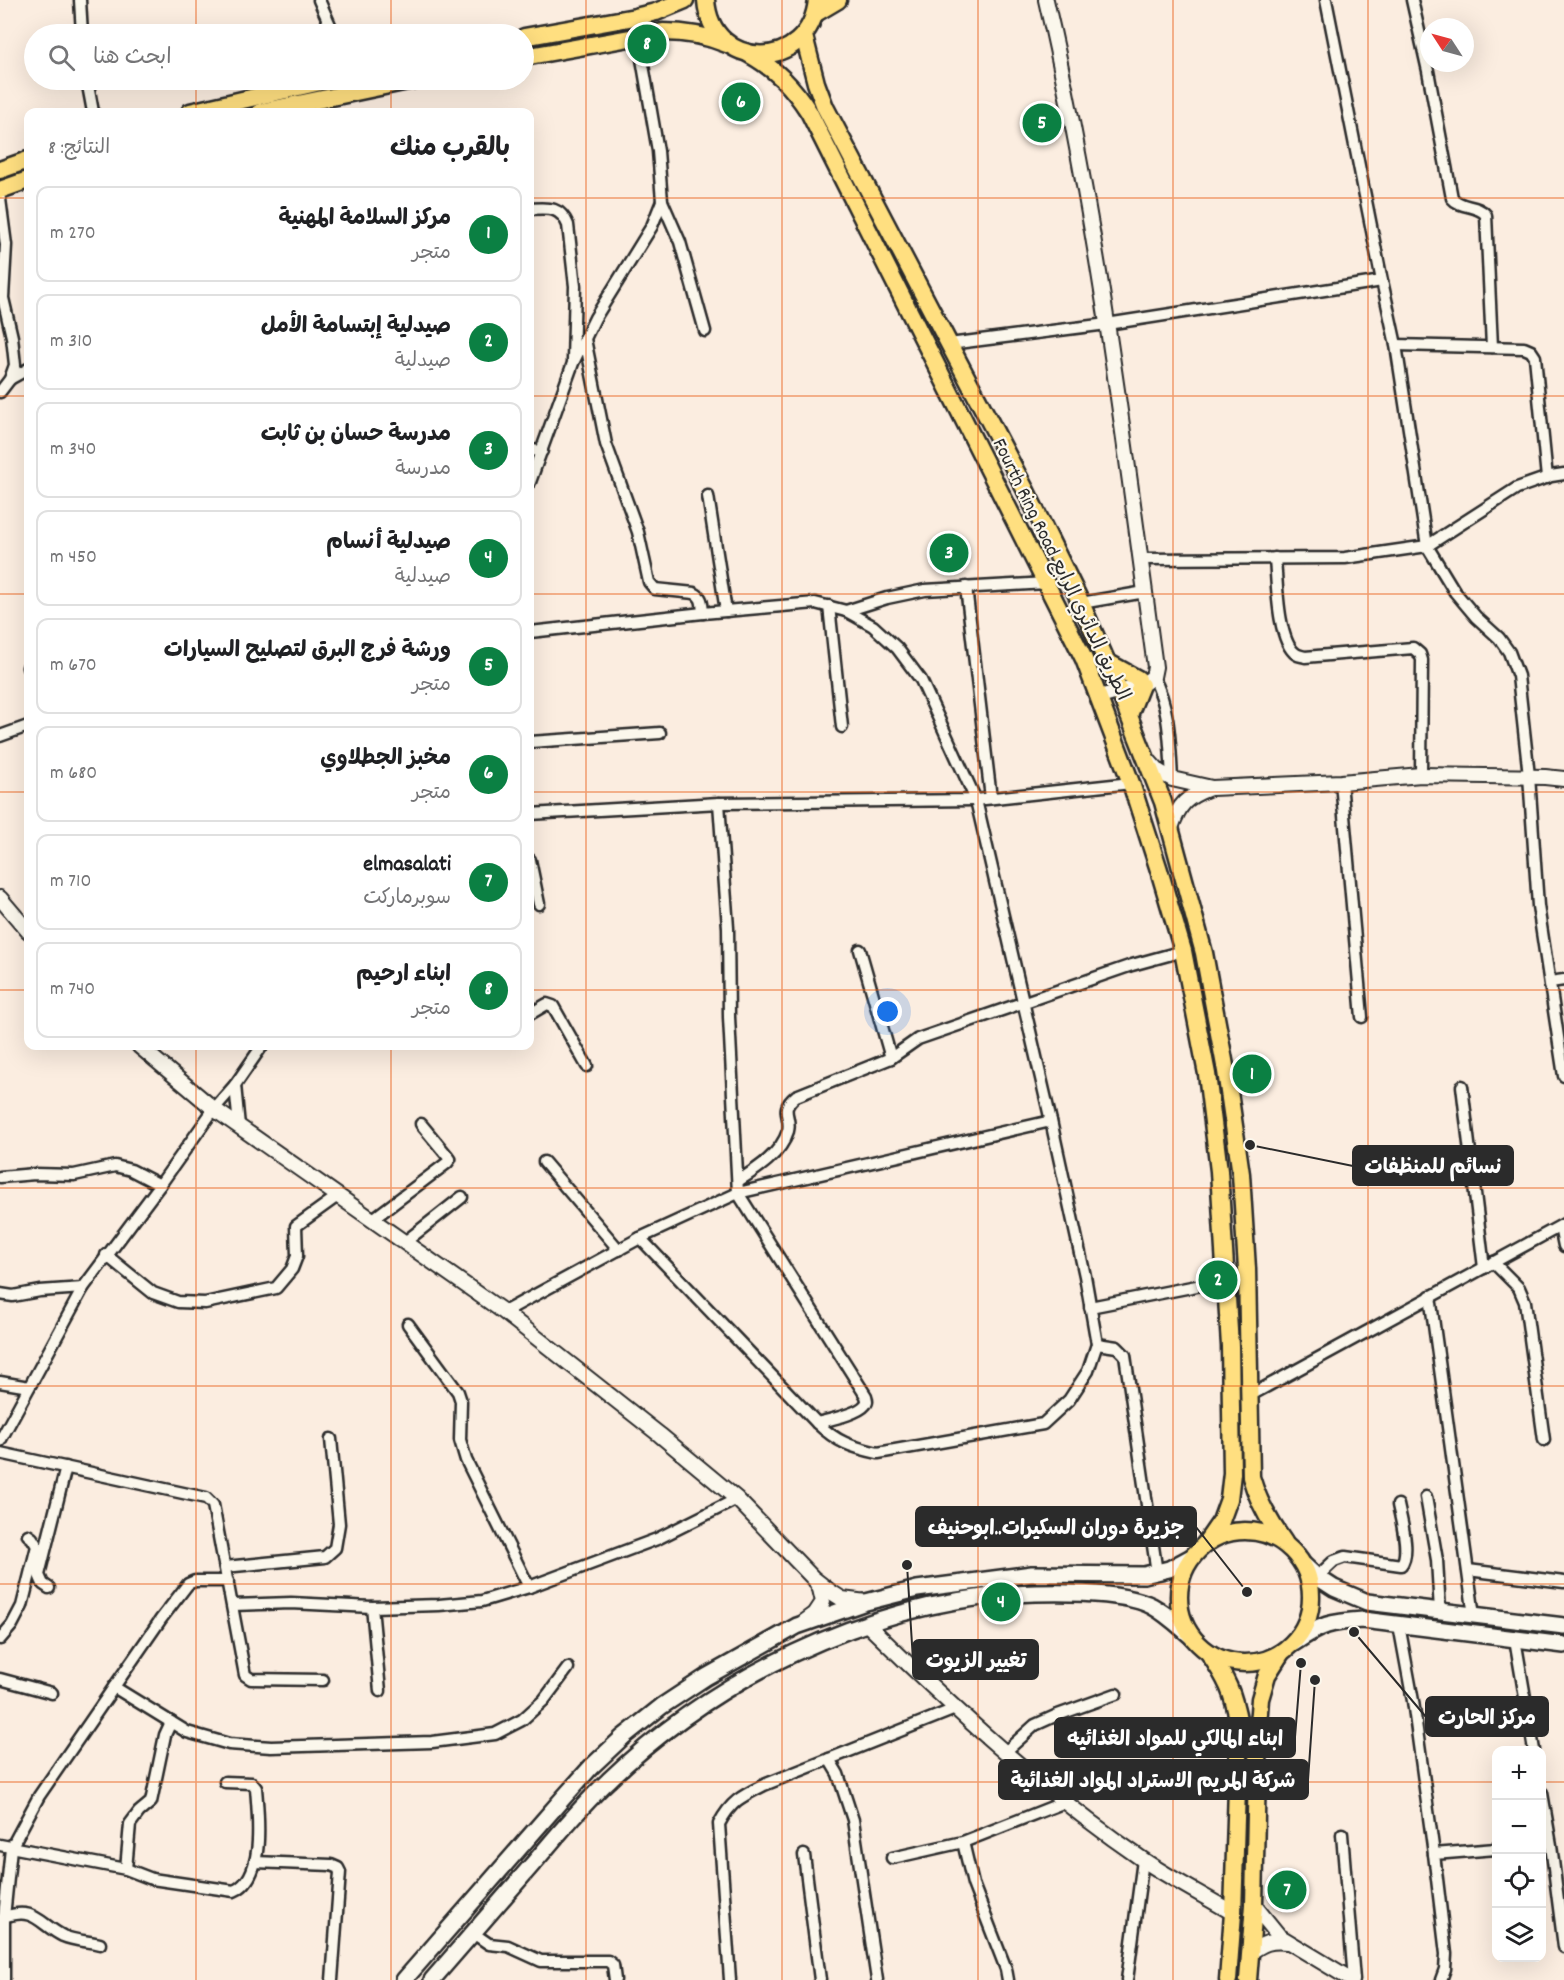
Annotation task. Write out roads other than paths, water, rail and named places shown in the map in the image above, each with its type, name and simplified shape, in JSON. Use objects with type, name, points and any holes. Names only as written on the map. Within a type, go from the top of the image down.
[{"type":"main road","points":[[534,35],[635,17],[656,12],[685,0]]},
{"type":"main road","points":[[706,0],[712,25],[727,44]]},
{"type":"main road","points":[[749,54],[769,55],[797,43],[804,36],[816,6],[838,0]]},
{"type":"main road","name":"Fourth Ring Road الطريق الدائري الرابع","points":[[534,55],[638,36],[686,32],[706,36],[749,54],[766,63],[782,76],[797,93],[809,112],[1046,583],[1098,693],[1131,783],[1183,951],[1207,1074],[1220,1171],[1230,1346],[1232,1473],[1229,1499],[1221,1521],[1199,1550]]},
{"type":"main road","points":[[804,36],[816,83],[825,107],[1081,603],[1163,802],[1204,953],[1238,1151],[1247,1269],[1251,1477],[1264,1512],[1284,1542],[1317,1577],[1334,1588],[1367,1602],[1564,1626]]},
{"type":"main road","points":[[207,108],[286,90]]},
{"type":"main road","points":[[279,108],[365,90]]},
{"type":"main road","points":[[0,170],[24,161]]},
{"type":"main road","points":[[0,190],[24,181]]},
{"type":"main road","points":[[1107,662],[1128,675],[1145,680],[1129,715]]},
{"type":"main road","points":[[404,1980],[512,1854],[591,1767],[662,1706],[706,1677],[797,1626],[866,1602],[917,1589],[1032,1574],[1144,1575],[1157,1573],[1168,1569],[1220,1536],[1236,1531],[1269,1534],[1284,1542]]},
{"type":"main road","points":[[1192,1637],[1180,1611],[1179,1596],[1185,1568],[1199,1550]]},
{"type":"main road","points":[[1248,1980],[1254,1905],[1260,1699],[1268,1675],[1304,1629],[1310,1613],[1311,1588],[1304,1564]]},
{"type":"main road","points":[[432,1980],[579,1810],[608,1780],[640,1751],[718,1695],[761,1670],[830,1638],[890,1616],[981,1597],[1030,1593],[1089,1594],[1122,1598],[1150,1605],[1163,1612],[1208,1652],[1226,1678],[1239,1724],[1233,1913],[1228,1980]]},
{"type":"main road","points":[[1208,1652],[1237,1663],[1260,1661],[1288,1648],[1316,1628],[1336,1622],[1363,1620],[1564,1645]]},
{"type":"main road","points":[[512,1854],[529,1868]]},
{"type":"street","points":[[80,0],[81,24]]},
{"type":"street","points":[[319,0],[330,24]]},
{"type":"street","points":[[1046,0],[1080,162],[1107,324],[1155,667],[1145,680],[1098,693]]},
{"type":"street","points":[[1326,0],[1396,345],[1427,546],[1455,592],[1499,638],[1509,652],[1518,676],[1529,776],[1538,906],[1564,1076]]},
{"type":"street","points":[[1412,0],[1428,70],[1452,198],[1460,205],[1479,209],[1485,215],[1492,347]]},
{"type":"street","points":[[638,36],[658,151],[662,201],[680,242],[705,331]]},
{"type":"street","points":[[89,90],[92,108]]},
{"type":"street","points":[[0,199],[6,245],[3,298],[15,359],[10,379],[0,392]]},
{"type":"street","points":[[534,472],[573,363],[596,318],[652,226],[662,201]]},
{"type":"street","points":[[534,209],[550,208],[564,216],[568,225],[575,286],[573,363]]},
{"type":"street","points":[[949,344],[1107,324],[1382,281]]},
{"type":"street","points":[[585,339],[606,444],[638,532],[649,582],[654,589],[698,595],[701,598],[703,613]]},
{"type":"street","points":[[1396,345],[1524,348],[1532,351],[1546,478]]},
{"type":"street","points":[[10,379],[24,371]]},
{"type":"street","points":[[534,450],[542,451]]},
{"type":"street","points":[[1140,559],[1345,558],[1427,546],[1517,488],[1564,474]]},
{"type":"street","points":[[708,496],[726,610]]},
{"type":"street","points":[[1275,558],[1282,628],[1295,654],[1305,657],[1413,648],[1420,654],[1422,660],[1421,775]]},
{"type":"street","points":[[846,611],[887,598],[925,590],[1046,583]]},
{"type":"street","points":[[966,587],[991,798]]},
{"type":"street","points":[[1081,603],[1145,592]]},
{"type":"street","points":[[534,632],[726,610],[815,603],[846,611],[873,627],[897,648],[921,680],[976,800],[1052,1121],[1097,1344],[1088,1371],[1069,1400],[1043,1424],[878,1452],[855,1448],[834,1438],[817,1423],[640,1238]]},
{"type":"street","points":[[829,606],[842,727]]},
{"type":"street","points":[[1145,680],[1160,689],[1167,720],[1172,779]]},
{"type":"street","points":[[0,736],[24,727]]},
{"type":"street","points":[[534,742],[660,733]]},
{"type":"street","points":[[1146,758],[1158,771],[1172,779],[1212,788]]},
{"type":"street","points":[[1171,828],[1183,802],[1193,794],[1212,788],[1341,782],[1421,775],[1529,776],[1564,779]]},
{"type":"street","points":[[1341,782],[1362,1017]]},
{"type":"street","points":[[534,814],[719,803],[976,800],[1131,783]]},
{"type":"street","points":[[719,803],[728,928],[729,1017],[738,1193],[867,1401],[865,1406],[858,1410],[817,1423]]},
{"type":"street","points":[[534,880],[539,904]]},
{"type":"street","points":[[2,904],[24,924]]},
{"type":"street","points":[[861,950],[891,1058]]},
{"type":"street","points":[[738,1181],[755,1171],[770,1158],[785,1139],[789,1127],[785,1111],[789,1102],[796,1096],[891,1058],[918,1039],[1132,965],[1183,951]]},
{"type":"street","points":[[1550,982],[1564,980]]},
{"type":"street","points":[[534,1012],[547,1004],[553,1006],[587,1066]]},
{"type":"street","points":[[144,1050],[214,1109],[504,1312],[660,1435],[737,1499],[813,1578],[842,1599],[866,1602]]},
{"type":"street","points":[[0,1441],[83,1288],[259,1050]]},
{"type":"street","points":[[235,1085],[239,1126]]},
{"type":"street","points":[[1462,1086],[1488,1265],[1519,1288],[1525,1302],[1544,1440]]},
{"type":"street","points":[[504,1312],[640,1238],[738,1193],[1052,1121]]},
{"type":"street","points":[[373,1219],[450,1159],[421,1124]]},
{"type":"street","points":[[544,1162],[619,1250]]},
{"type":"street","points":[[0,1178],[35,1174],[74,1175],[115,1166],[131,1170],[160,1185]]},
{"type":"street","points":[[106,1255],[153,1293],[177,1302],[205,1303],[276,1288],[292,1269],[297,1256],[296,1227],[339,1195]]},
{"type":"street","points":[[405,1242],[462,1197]]},
{"type":"street","points":[[1249,1396],[1562,1226],[1564,1246]]},
{"type":"street","points":[[1090,1307],[1227,1280]]},
{"type":"street","points":[[0,1294],[13,1296],[40,1291],[83,1288]]},
{"type":"street","points":[[1430,1296],[1474,1616]]},
{"type":"street","points":[[408,1324],[458,1392],[461,1401],[460,1440],[466,1460],[529,1587]]},
{"type":"street","points":[[1097,1344],[1117,1347],[1125,1355],[1157,1573]]},
{"type":"street","points":[[0,1382],[29,1387]]},
{"type":"street","points":[[225,1567],[325,1557],[335,1548],[339,1524],[331,1439]]},
{"type":"street","points":[[0,1453],[206,1497],[213,1505],[233,1605],[243,1671],[248,1677],[323,1680]]},
{"type":"street","points":[[49,1588],[43,1584],[39,1575],[66,1467]]},
{"type":"street","points":[[1426,1497],[1437,1560],[1440,1611]]},
{"type":"street","points":[[233,1605],[291,1603],[372,1606],[439,1605],[482,1601],[529,1587],[657,1539],[737,1499]]},
{"type":"street","points":[[1317,1577],[1334,1561],[1345,1557],[1401,1565],[1406,1553],[1398,1505]]},
{"type":"street","points":[[0,1639],[12,1625],[22,1606],[37,1546],[28,1535]]},
{"type":"street","points":[[1468,1570],[1564,1582]]},
{"type":"street","points":[[797,1626],[815,1614],[823,1602],[820,1589],[813,1578]]},
{"type":"street","points":[[4,1980],[5,1846],[188,1584],[195,1581],[228,1581]]},
{"type":"street","points":[[372,1606],[380,1691]]},
{"type":"street","points":[[867,1624],[954,1710],[1065,1802],[1143,1860],[1233,1913]]},
{"type":"street","points":[[1399,1625],[1416,1724],[1446,1954],[1445,1969],[1441,1980]]},
{"type":"street","points":[[1515,1639],[1533,1746]]},
{"type":"street","points":[[114,1687],[187,1732],[229,1744],[271,1747],[432,1742],[495,1734],[522,1720],[544,1700],[568,1668]]},
{"type":"street","points":[[0,1679],[52,1693]]},
{"type":"street","points":[[1004,1753],[1035,1725],[1116,1694]]},
{"type":"street","points":[[730,1980],[719,1824],[726,1809],[738,1798],[764,1785],[954,1710]]},
{"type":"street","points":[[126,1869],[130,1824],[138,1812],[151,1802],[165,1735],[171,1722]]},
{"type":"street","points":[[829,1759],[838,1774],[853,1820],[877,1980]]},
{"type":"street","points":[[5,1846],[126,1869],[152,1879],[234,1891],[241,1888],[248,1879],[255,1862],[258,1826],[256,1788],[252,1783],[225,1782]]},
{"type":"street","points":[[892,1858],[963,1842],[1065,1802]]},
{"type":"street","points":[[1341,1834],[1353,1980]]},
{"type":"street","points":[[963,1842],[973,1884],[1006,1969],[1008,1980]]},
{"type":"street","points":[[1546,1845],[1564,1947]]},
{"type":"street","points":[[1434,1854],[1492,1849]]},
{"type":"street","points":[[804,1855],[820,1980]]},
{"type":"street","points":[[1128,1980],[1143,1860]]},
{"type":"street","points":[[255,1862],[331,1864],[338,1868],[340,1872],[332,1980]]},
{"type":"street","points":[[1254,1905],[1268,1925],[1287,1942],[1353,1980]]},
{"type":"street","points":[[4,1917],[16,1913],[34,1915],[64,1936],[100,1944]]},
{"type":"street","points":[[473,1933],[489,1944],[508,1946],[541,1961],[608,1961],[613,1965],[615,1980]]},
{"type":"street","points":[[1250,1953],[1268,1942],[1275,1940],[1287,1942]]},
{"type":"place","name":"ابناء ارحيم","points":[[647,44]]},
{"type":"place","name":"مخبز الجطلاوي","points":[[741,102]]},
{"type":"place","name":"ورشة فرج البرق لتصليح السيارات","points":[[1042,123]]},
{"type":"place","name":"مدرسة حسان بن ثابت","points":[[949,553]]},
{"type":"place","name":"مركز السلامة المهنية","points":[[1252,1074]]},
{"type":"place","name":"نسائم للمنظفات","points":[[1250,1145]]},
{"type":"place","name":"صيدلية إبتسامة الأمل","points":[[1218,1280]]},
{"type":"place","name":"تغيير الزيوت","points":[[907,1565]]},
{"type":"place","name":"جزيرة دوران السكيرات..ابوحنيف","points":[[1247,1592]]},
{"type":"place","name":"صيدلية أنسام","points":[[1001,1602]]},
{"type":"place","name":"مركز الحارت","points":[[1354,1632]]},
{"type":"place","name":"ابناء المالكي للمواد الغذائيه","points":[[1301,1663]]},
{"type":"place","name":"شركة المريم الاستراد المواد الغذائية","points":[[1315,1680]]},
{"type":"place","name":"elmasalati","points":[[1287,1890]]}]
